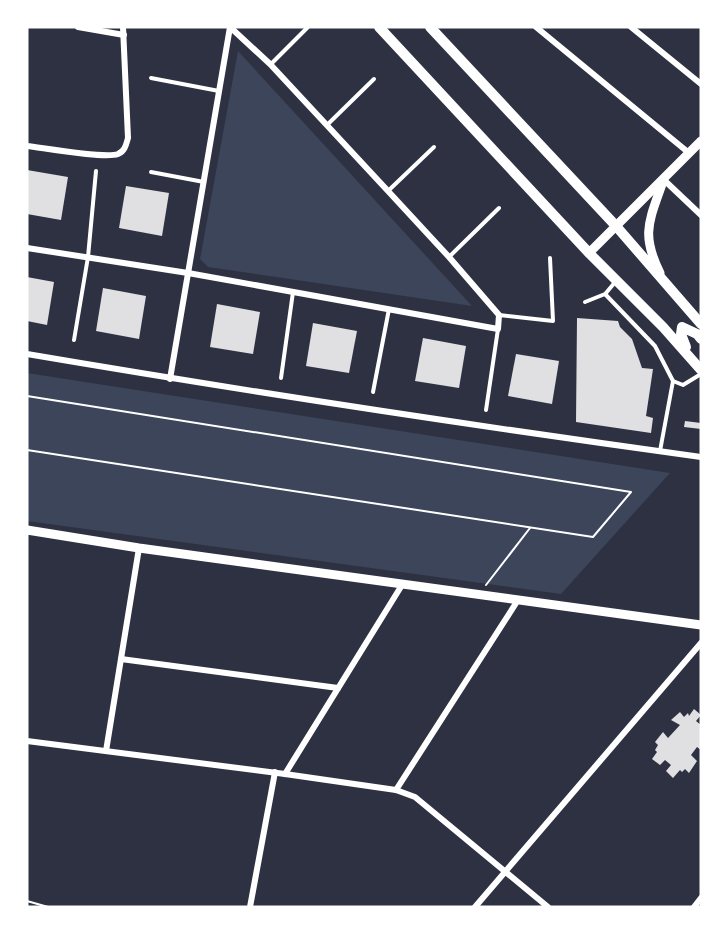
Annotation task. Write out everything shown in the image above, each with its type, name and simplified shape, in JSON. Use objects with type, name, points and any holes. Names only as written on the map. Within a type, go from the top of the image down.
[{"type":"main road","points":[[379,27],[589,253],[663,327],[701,372]]},
{"type":"main road","points":[[430,27],[616,226],[701,324]]},
{"type":"main road","points":[[589,253],[701,141]]},
{"type":"main road","points":[[662,278],[649,241],[648,224],[663,180]]},
{"type":"main road","points":[[687,354],[681,334],[682,327],[697,334],[701,339]]},
{"type":"main road","points":[[27,530],[139,548],[701,625]]},
{"type":"street","points":[[78,27],[124,35]]},
{"type":"street","points":[[27,146],[113,155],[121,153],[128,138],[123,27]]},
{"type":"street","points":[[27,248],[188,273],[498,329],[499,315],[450,257],[270,64],[230,27]]},
{"type":"street","points":[[170,379],[230,27]]},
{"type":"street","points":[[536,27],[689,153]]},
{"type":"street","points":[[630,27],[701,84]]},
{"type":"street","points":[[663,180],[701,215]]},
{"type":"street","points":[[27,354],[170,379],[484,427],[701,457]]},
{"type":"street","points":[[106,751],[139,548]]},
{"type":"street","points":[[285,774],[402,585]]},
{"type":"street","points":[[396,790],[518,600]]},
{"type":"street","points":[[475,907],[701,643]]},
{"type":"street","points":[[121,659],[338,688]]},
{"type":"street","points":[[27,741],[396,790],[415,797],[548,907]]},
{"type":"street","points":[[250,907],[274,772]]},
{"type":"street","points":[[694,907],[701,898]]},
{"type":"lane","points":[[270,64],[308,27]]},
{"type":"lane","points":[[151,78],[219,92]]},
{"type":"lane","points":[[327,126],[374,79]]},
{"type":"lane","points":[[388,191],[434,147]]},
{"type":"lane","points":[[74,340],[88,257],[96,171]]},
{"type":"lane","points":[[151,172],[204,182]]},
{"type":"lane","points":[[450,257],[499,208]]},
{"type":"lane","points":[[499,315],[553,321],[550,258]]},
{"type":"lane","points":[[585,303],[605,294],[617,280]]},
{"type":"lane","points":[[281,378],[292,292]]},
{"type":"lane","points":[[605,294],[654,346],[674,381],[683,385],[701,372]]},
{"type":"lane","points":[[374,392],[389,309]]},
{"type":"lane","points":[[486,410],[498,329]]},
{"type":"lane","points":[[660,451],[674,381]]},
{"type":"path","points":[[27,396],[631,492],[593,537],[27,450]]},
{"type":"path","points":[[478,594],[530,528]]},
{"type":"path","points":[[27,901],[48,907]]},
{"type":"shaded area","points":[[238,51],[472,306],[208,267],[200,259]]},
{"type":"shaded area","points":[[27,373],[670,473],[561,594],[27,521]]},
{"type":"building","points":[[27,170],[68,177],[61,220],[27,214]]},
{"type":"building","points":[[126,186],[169,193],[162,236],[119,228]]},
{"type":"building","points":[[27,277],[54,282],[47,325],[27,321]]},
{"type":"building","points":[[103,288],[146,296],[139,339],[96,331]]},
{"type":"building","points":[[217,304],[260,312],[253,354],[210,347]]},
{"type":"building","points":[[577,318],[618,321],[620,327],[632,339],[642,368],[653,369],[646,416],[653,418],[651,433],[576,422]]},
{"type":"building","points":[[313,323],[357,331],[349,373],[306,366]]},
{"type":"building","points":[[423,338],[466,346],[459,388],[415,381]]},
{"type":"building","points":[[516,354],[559,361],[552,404],[508,396]]},
{"type":"building","points":[[685,421],[701,423],[701,429],[684,427]]},
{"type":"building","points":[[694,709],[701,715],[696,721],[701,725],[701,750],[697,747],[691,755],[697,761],[689,773],[685,769],[682,772],[680,770],[673,778],[666,771],[671,765],[665,760],[660,765],[652,759],[657,752],[655,750],[658,745],[655,742],[663,732],[668,738],[680,725],[671,720],[680,712],[684,717],[688,713],[689,716]]}]
